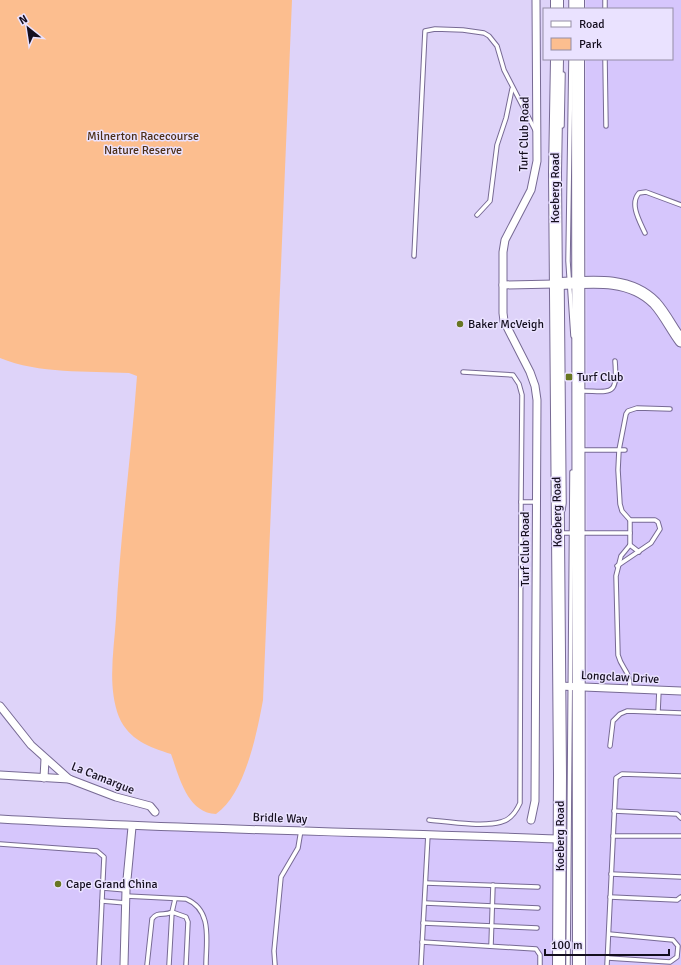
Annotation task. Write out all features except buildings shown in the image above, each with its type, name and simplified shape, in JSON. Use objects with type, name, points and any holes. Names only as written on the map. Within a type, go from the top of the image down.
[{"type":"main road","name":"Koeberg Road","points":[[559,965],[560,839],[557,533],[565,282],[578,60]]},
{"type":"main road","name":"Koeberg Road","points":[[560,63],[565,282],[580,391],[580,450],[576,533],[575,686],[579,965]]},
{"type":"main road","points":[[565,282],[619,284],[638,290],[656,304],[681,341]]},
{"type":"street","name":"Turf Club Road","points":[[531,820],[536,801],[537,400],[535,386],[530,372],[504,321],[503,252],[505,240],[531,190],[537,161],[536,0]]},
{"type":"street","points":[[503,285],[565,282]]},
{"type":"street","name":"Longclaw Drive","points":[[559,686],[681,691]]},
{"type":"street","name":"La Camargue","points":[[0,706],[24,737],[45,759],[69,779],[116,797],[150,806],[155,812]]},
{"type":"street","points":[[44,778],[45,759]]},
{"type":"street","points":[[0,775],[69,779]]},
{"type":"street","name":"Bridle Way","points":[[0,819],[132,827],[301,830],[560,839]]},
{"type":"street","points":[[125,963],[126,896],[132,827]]},
{"type":"lane","points":[[414,256],[425,31],[435,29],[462,30],[484,33],[489,36],[497,46],[504,70],[512,88],[537,132]]},
{"type":"lane","points":[[571,60],[565,282],[573,344]]},
{"type":"lane","points":[[605,60],[606,126]]},
{"type":"lane","points":[[560,63],[562,130]]},
{"type":"lane","points":[[477,215],[490,201],[497,145],[506,118],[512,88]]},
{"type":"lane","points":[[644,233],[635,208],[635,202],[639,193],[646,192],[681,206]]},
{"type":"lane","points":[[561,246],[561,261]]},
{"type":"lane","points":[[580,391],[607,392],[612,390],[615,387],[617,380],[615,361]]},
{"type":"lane","points":[[429,820],[488,824],[501,822],[512,816],[520,803],[522,401],[519,384],[513,375],[463,372]]},
{"type":"lane","points":[[630,688],[630,677],[620,662],[618,655],[617,566],[621,556],[630,545],[630,520],[622,511],[619,498],[619,450],[626,414],[628,411],[637,408],[670,409]]},
{"type":"lane","points":[[580,450],[625,450]]},
{"type":"lane","points":[[572,464],[576,533]]},
{"type":"lane","points":[[521,502],[536,502]]},
{"type":"lane","points":[[617,566],[651,543],[660,529],[660,526],[655,520],[630,520]]},
{"type":"lane","points":[[557,533],[630,533]]},
{"type":"lane","points":[[630,545],[639,552]]},
{"type":"lane","points":[[568,965],[568,820],[575,686]]},
{"type":"lane","points":[[658,712],[659,690]]},
{"type":"lane","points":[[610,746],[612,721],[627,711],[681,713]]},
{"type":"lane","points":[[607,965],[616,778],[622,774],[681,776]]},
{"type":"lane","points":[[614,811],[677,814],[681,818]]},
{"type":"lane","points":[[275,965],[274,951],[280,877],[296,854],[301,830]]},
{"type":"lane","points":[[421,965],[428,834]]},
{"type":"lane","points":[[613,836],[681,836]]},
{"type":"lane","points":[[0,844],[100,851],[104,857],[98,965]]},
{"type":"lane","points":[[612,874],[681,878]]},
{"type":"lane","points":[[426,883],[538,887]]},
{"type":"lane","points":[[490,946],[493,885]]},
{"type":"lane","points":[[103,888],[126,896]]},
{"type":"lane","points":[[102,901],[126,896],[186,899],[195,903],[202,912],[206,929],[206,965]]},
{"type":"lane","points":[[610,897],[676,900],[681,898]]},
{"type":"lane","points":[[169,965],[172,912],[175,899]]},
{"type":"lane","points":[[424,903],[538,908]]},
{"type":"lane","points":[[147,965],[152,919],[154,916],[159,914],[169,914],[172,912],[182,915],[188,922],[186,965]]},
{"type":"lane","points":[[424,923],[537,928]]},
{"type":"lane","points":[[608,958],[670,962],[677,957],[678,946],[673,940],[609,934]]},
{"type":"lane","points":[[422,942],[536,949],[540,955],[540,965]]},
{"type":"shaded area","points":[[586,0],[681,0],[681,965],[588,965],[586,60],[673,60],[673,8],[586,8]]},
{"type":"shaded area","points":[[0,819],[560,839],[559,965],[0,965]]},
{"type":"green space","name":"Milnerton Racecourse Nature Reserve","points":[[0,0],[292,0],[263,700],[253,745],[242,778],[226,805],[216,814],[206,812],[191,800],[181,782],[171,754],[140,742],[128,732],[119,717],[115,705],[112,668],[120,557],[137,376],[129,373],[63,371],[31,367],[0,358]]},
{"type":"place","name":"Baker McVeigh","points":[[460,324]]},
{"type":"place","name":"Turf Club","points":[[569,377]]},
{"type":"place","name":"Cape Grand China","points":[[58,884]]}]
